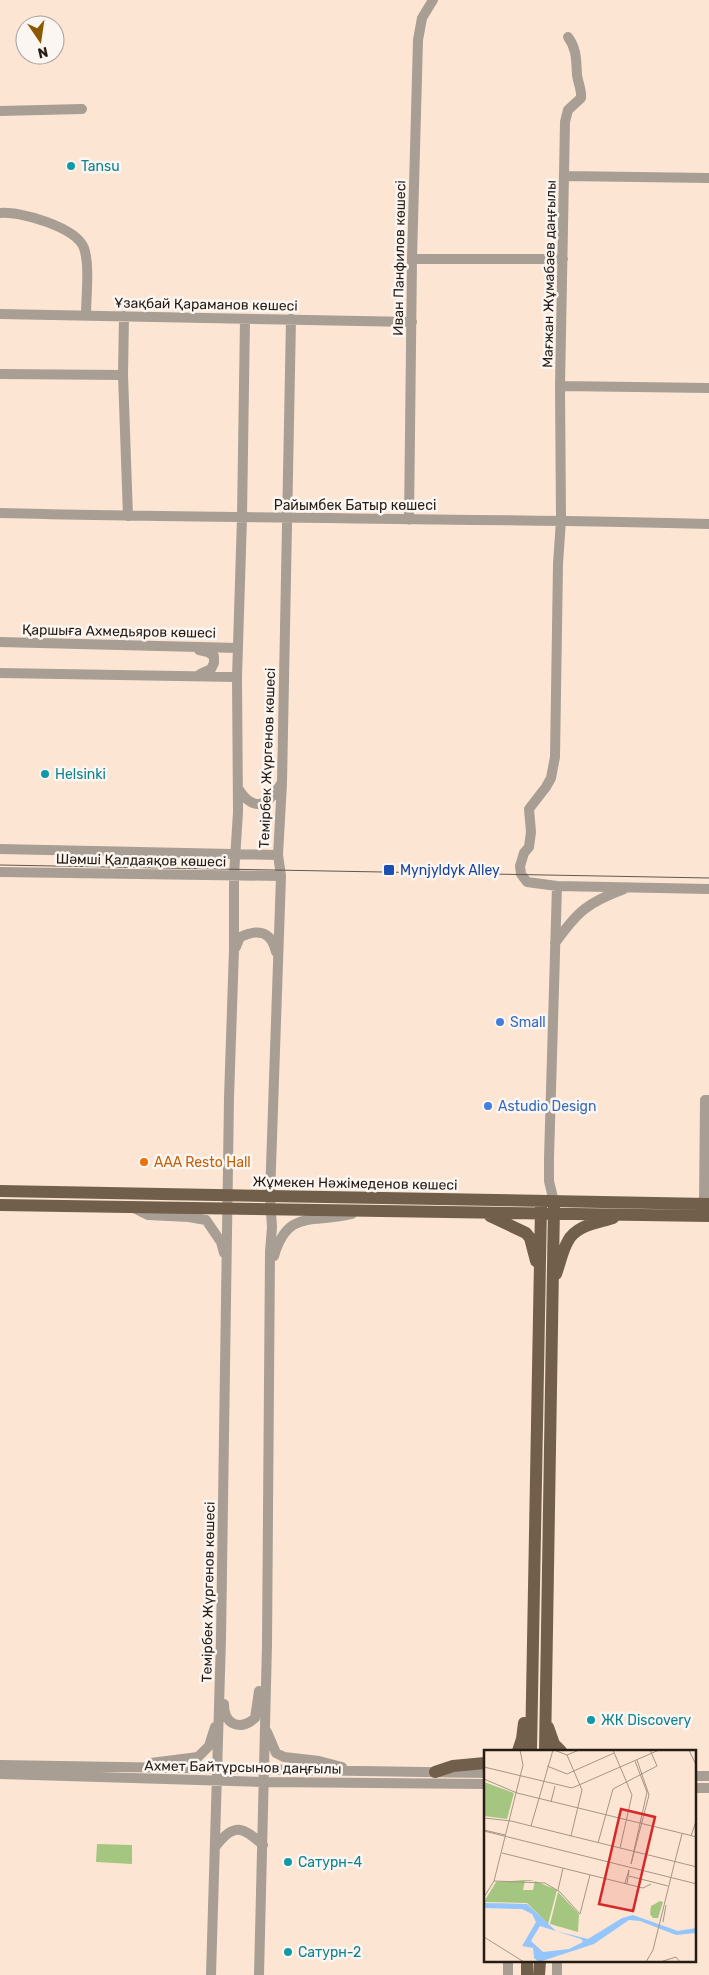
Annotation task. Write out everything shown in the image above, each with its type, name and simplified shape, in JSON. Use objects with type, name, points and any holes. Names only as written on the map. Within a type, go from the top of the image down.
[{"type":"main road","name":"Жұмекен Нәжімеденов көшесі","points":[[0,1191],[228,1202],[548,1208],[707,1208]]},
{"type":"main road","name":"Жұмекен Нәжімеденов көшесі","points":[[0,1205],[133,1207],[228,1202]]},
{"type":"main road","name":"Жұмекен Нәжімеденов көшесі","points":[[270,1203],[366,1211],[483,1213],[548,1208],[621,1215],[707,1208]]},
{"type":"main road","points":[[531,1750],[540,1271],[548,1208]]},
{"type":"main road","points":[[545,1750],[553,1281],[548,1208]]},
{"type":"main road","points":[[483,1213],[526,1233],[530,1238],[540,1271]]},
{"type":"main road","points":[[553,1281],[568,1240],[574,1233],[586,1226],[621,1215]]},
{"type":"main road","points":[[518,1750],[522,1739],[525,1707],[532,1686]]},
{"type":"main road","points":[[545,1721],[554,1744],[560,1750]]},
{"type":"main road","points":[[435,1772],[453,1766],[484,1764]]},
{"type":"main road","points":[[527,1962],[527,1975]]},
{"type":"main road","points":[[539,1975],[540,1962]]},
{"type":"street","name":"Иван Панфилов көшесі","points":[[409,520],[412,259],[418,40],[422,18],[433,0]]},
{"type":"street","name":"Мағжан Жұмабаев даңғылы","points":[[557,886],[526,882],[521,874],[520,866],[524,853],[529,847],[531,832],[529,809],[551,778],[555,757],[558,564],[561,520],[560,386],[565,122],[568,110],[581,98],[582,91],[577,77],[574,45],[568,37]]},
{"type":"street","points":[[0,111],[82,109]]},
{"type":"street","points":[[565,176],[709,178]]},
{"type":"street","points":[[0,213],[38,219],[67,232],[84,247],[86,315]]},
{"type":"street","points":[[412,259],[563,259]]},
{"type":"street","name":"Ұзақбай Қараманов көшесі","points":[[0,314],[412,322]]},
{"type":"street","points":[[124,316],[123,375],[128,516]]},
{"type":"street","name":"Темірбек Жүргенов көшесі","points":[[211,1975],[221,1639],[234,875],[238,788],[237,677],[245,319]]},
{"type":"street","name":"Темірбек Жүргенов көшесі","points":[[259,1975],[267,1644],[269,1271],[272,1227],[270,1203],[281,876],[278,855],[282,783],[290,320]]},
{"type":"street","points":[[0,374],[123,375]]},
{"type":"street","points":[[560,386],[709,388]]},
{"type":"street","name":"Райымбек Батыр көшесі","points":[[0,513],[286,519],[561,520],[709,524]]},
{"type":"street","name":"Қаршыға Ахмедьяров көшесі","points":[[0,642],[238,648]]},
{"type":"street","points":[[188,647],[208,652],[214,656],[211,670],[192,676]]},
{"type":"street","points":[[0,673],[237,677]]},
{"type":"street","points":[[238,788],[248,802],[259,804],[269,801],[282,783]]},
{"type":"street","name":"Шәмші Қалдаяқов көшесі","points":[[0,849],[278,855]]},
{"type":"street","name":"Шәмші Қалдаяқов көшесі","points":[[0,872],[281,876]]},
{"type":"street","points":[[548,1208],[557,886],[709,889]]},
{"type":"street","points":[[554,944],[572,920],[585,907],[606,896],[630,887]]},
{"type":"street","points":[[234,949],[240,938],[251,932],[258,932],[269,937],[274,945],[277,958]]},
{"type":"street","points":[[707,1208],[705,1100],[709,1100]]},
{"type":"street","points":[[133,1207],[148,1214],[206,1220],[221,1242],[228,1276]]},
{"type":"street","points":[[269,1271],[279,1239],[295,1223],[346,1216],[366,1211]]},
{"type":"street","points":[[221,1639],[225,1649],[224,1712],[228,1720],[235,1725],[248,1724],[255,1718],[259,1704],[260,1660],[267,1644]]},
{"type":"street","points":[[123,1767],[198,1757],[209,1746],[219,1716]]},
{"type":"street","points":[[265,1728],[276,1753],[284,1758],[318,1761],[360,1771]]},
{"type":"street","name":"Ахмет Байтұрсынов даңғылы","points":[[0,1765],[484,1773]]},
{"type":"street","name":"Ахмет Байтұрсынов даңғылы","points":[[0,1774],[264,1782],[484,1784]]},
{"type":"street","points":[[696,1776],[709,1776]]},
{"type":"street","points":[[696,1788],[709,1788]]},
{"type":"street","points":[[216,1846],[230,1831],[238,1829],[251,1834],[263,1845]]},
{"type":"street","points":[[508,1962],[508,1975]]},
{"type":"street","points":[[556,1975],[557,1962]]},
{"type":"green space","points":[[97,1844],[132,1845],[132,1864],[96,1862]]},
{"type":"tram line","points":[[0,865],[709,878]]},
{"type":"place","name":"Tansu","points":[[71,166]]},
{"type":"place","name":"Helsinki","points":[[45,774]]},
{"type":"place","name":"Mynjyldyk Alley","points":[[389,870]]},
{"type":"place","name":"Small","points":[[500,1022]]},
{"type":"place","name":"Astudio Design","points":[[488,1106]]},
{"type":"place","name":"AAA Resto Hall","points":[[144,1162]]},
{"type":"place","name":"ЖК Discovery","points":[[591,1720]]},
{"type":"place","name":"Сатурн-4","points":[[288,1862]]},
{"type":"place","name":"Сатурн-2","points":[[288,1952]]}]
